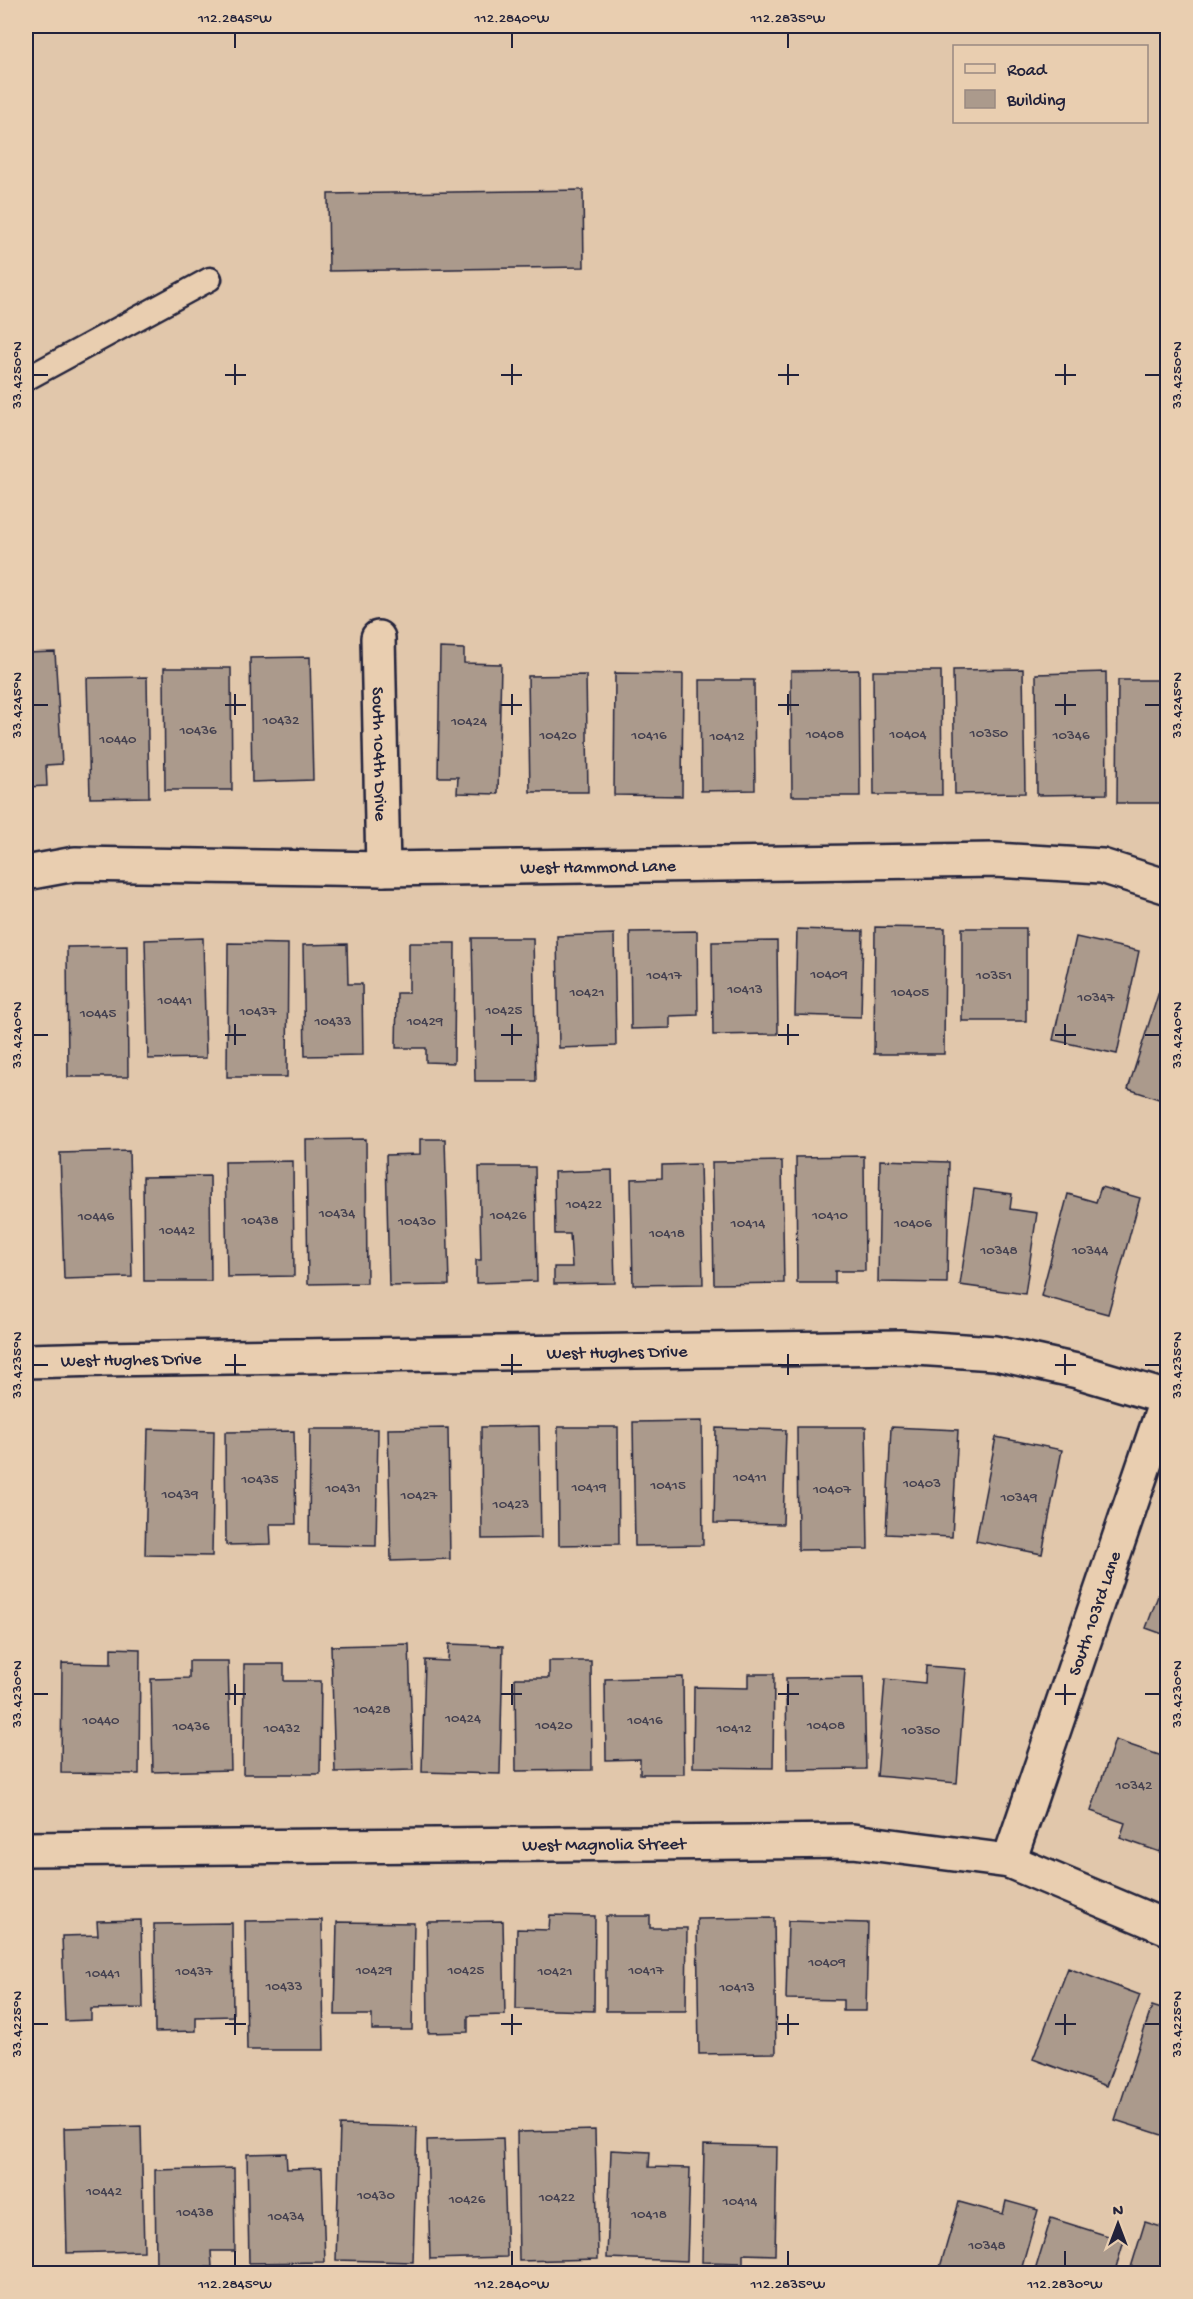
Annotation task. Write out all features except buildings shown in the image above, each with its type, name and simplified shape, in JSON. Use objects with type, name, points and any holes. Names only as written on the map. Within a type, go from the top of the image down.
[{"type":"street","name":"South 104th Drive","points":[[378,638],[383,869]]},
{"type":"street","name":"West Hammond Lane","points":[[26,873],[75,864],[383,869],[995,860],[1102,866],[1167,887]]},
{"type":"street","name":"West Hughes Drive","points":[[26,1361],[900,1347],[995,1353],[1077,1371],[1167,1398]]},
{"type":"street","name":"South 103rd Lane","points":[[1009,1862],[1167,1398]]},
{"type":"street","name":"West Magnolia Street","points":[[26,1849],[853,1841],[1009,1862],[1167,1928]]},
{"type":"lane","points":[[26,379],[210,279]]}]
